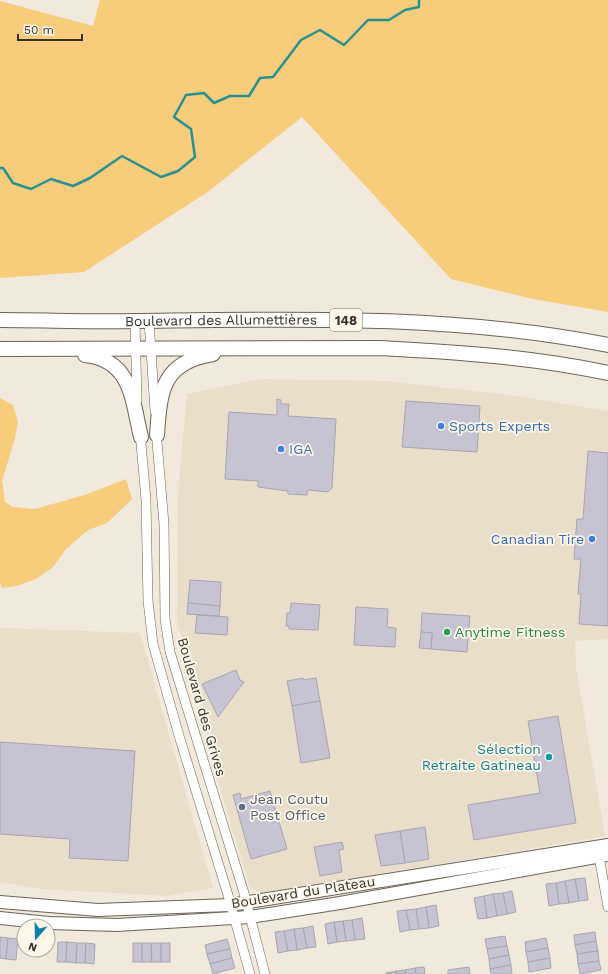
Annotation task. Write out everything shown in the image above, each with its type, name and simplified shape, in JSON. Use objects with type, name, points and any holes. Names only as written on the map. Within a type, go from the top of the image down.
[{"type":"highway","name":"Boulevard des Allumettières","points":[[0,320],[150,321],[268,319],[440,322],[541,333],[608,345]]},
{"type":"highway","name":"Boulevard des Allumettières","points":[[0,349],[380,348],[434,350],[520,359],[608,373]]},
{"type":"highway","points":[[156,435],[159,399],[162,387],[178,367],[197,358],[250,349]]},
{"type":"highway","points":[[22,350],[95,356],[114,365],[120,371],[129,386],[141,437]]},
{"type":"main road","name":"Boulevard du Plateau","points":[[0,902],[98,910],[246,904],[603,851]]},
{"type":"main road","name":"Boulevard du Plateau","points":[[0,918],[49,923],[111,925],[250,918],[340,903],[603,851]]},
{"type":"street","name":"Boulevard des Grives","points":[[135,321],[136,381],[146,500],[148,601],[153,644],[250,974]]},
{"type":"street","name":"Boulevard des Grives","points":[[150,321],[150,348],[164,524],[165,602],[168,638],[265,974]]},
{"type":"street","points":[[603,851],[608,907]]},
{"type":"shaded area","points":[[100,0],[608,0],[608,312],[533,299],[451,279],[302,117],[209,191],[84,272],[0,278],[0,1],[93,26]]},
{"type":"shaded area","points":[[260,379],[388,381],[524,397],[608,411],[608,639],[575,641],[576,667],[605,836],[262,894],[250,887],[214,769],[211,729],[177,622],[178,494],[187,394]]},
{"type":"shaded area","points":[[0,398],[13,405],[18,422],[15,438],[2,481],[5,502],[13,507],[35,509],[85,495],[126,479],[132,499],[107,523],[88,530],[66,549],[53,567],[36,579],[16,586],[2,588],[0,583]]},
{"type":"shaded area","points":[[0,628],[140,633],[213,888],[167,896],[41,889],[0,882]]},
{"type":"building","name":"IGA","points":[[277,399],[281,400],[281,404],[289,404],[288,416],[336,419],[332,488],[328,492],[308,490],[307,495],[288,494],[288,491],[258,487],[258,481],[225,479],[229,412],[277,415]]},
{"type":"building","name":"Sports Experts","points":[[406,401],[480,406],[477,452],[402,447]]},
{"type":"building","name":"Canadian Tire","points":[[588,451],[608,453],[608,626],[579,624],[581,594],[578,594],[581,559],[574,559],[577,519],[583,519]]},
{"type":"building","points":[[190,580],[221,582],[220,606],[188,603]]},
{"type":"building","points":[[188,603],[220,606],[219,616],[187,614]]},
{"type":"building","points":[[291,603],[320,605],[318,630],[289,629],[289,626],[286,626],[287,613],[290,613]]},
{"type":"building","points":[[356,607],[388,609],[387,627],[396,628],[395,647],[354,645]]},
{"type":"building","name":"Anytime Fitness","points":[[422,613],[470,616],[467,652],[431,649],[432,633],[421,632]]},
{"type":"building","points":[[197,615],[228,617],[227,635],[195,633]]},
{"type":"building","points":[[421,632],[432,633],[431,649],[419,648]]},
{"type":"building","points":[[236,670],[240,680],[244,682],[218,717],[202,684]]},
{"type":"building","points":[[303,678],[303,680],[316,678],[320,701],[292,706],[287,681]]},
{"type":"building","points":[[320,701],[330,758],[301,763],[292,706]]},
{"type":"building","name":"Sélection Retraite Gatineau","points":[[558,716],[576,823],[474,840],[468,805],[540,793],[528,721]]},
{"type":"building","points":[[0,742],[135,751],[128,861],[69,858],[70,839],[0,834]]},
{"type":"building","points":[[270,791],[287,849],[251,859],[233,795],[240,793],[241,799]]},
{"type":"building","points":[[425,827],[429,859],[405,863],[400,831]]},
{"type":"building","points":[[400,831],[405,863],[381,866],[375,835]]},
{"type":"building","points":[[342,842],[344,849],[339,850],[342,872],[320,876],[314,847]]},
{"type":"building","points":[[585,878],[588,900],[579,901],[575,879]]},
{"type":"building","points":[[575,879],[579,901],[569,903],[565,881]]},
{"type":"building","points":[[565,881],[569,903],[559,904],[556,883]]},
{"type":"building","points":[[556,883],[559,904],[549,906],[546,884]]},
{"type":"building","points":[[512,891],[516,912],[507,914],[503,893]]},
{"type":"building","points":[[503,893],[507,914],[497,916],[493,894]]},
{"type":"building","points":[[493,894],[497,916],[487,918],[484,896]]},
{"type":"building","points":[[484,896],[487,918],[478,919],[474,898]]},
{"type":"building","points":[[436,905],[439,926],[429,928],[426,907]]},
{"type":"building","points":[[426,907],[429,928],[419,929],[416,909]]},
{"type":"building","points":[[416,909],[419,929],[410,930],[406,910]]},
{"type":"building","points":[[406,910],[410,930],[400,932],[397,911]]},
{"type":"building","points":[[362,918],[365,939],[355,940],[352,920]]},
{"type":"building","points":[[352,920],[355,940],[346,941],[343,921]]},
{"type":"building","points":[[343,921],[346,941],[337,942],[334,922]]},
{"type":"building","points":[[334,922],[337,942],[328,944],[325,924]]},
{"type":"building","points":[[313,926],[316,947],[307,948],[303,928]]},
{"type":"building","points":[[303,928],[307,948],[297,950],[294,929]]},
{"type":"building","points":[[294,929],[297,950],[288,951],[284,931]]},
{"type":"building","points":[[284,931],[288,951],[278,953],[275,932]]},
{"type":"building","points":[[595,932],[596,941],[575,945],[574,935]]},
{"type":"building","points":[[505,936],[507,946],[487,949],[485,939]]},
{"type":"building","points":[[0,937],[8,938],[6,959],[0,958]]},
{"type":"building","points":[[8,938],[16,939],[16,960],[6,959]]},
{"type":"building","points":[[546,938],[548,948],[526,952],[525,942]]},
{"type":"building","points":[[227,939],[230,949],[207,954],[205,945]]},
{"type":"building","points":[[596,941],[598,951],[577,954],[575,945]]},
{"type":"building","points":[[58,942],[67,942],[66,962],[57,962]]},
{"type":"building","points":[[67,942],[77,943],[76,963],[66,962]]},
{"type":"building","points":[[77,943],[86,943],[85,963],[76,963]]},
{"type":"building","points":[[86,943],[95,944],[94,964],[85,963]]},
{"type":"building","points":[[133,943],[142,943],[142,962],[133,962]]},
{"type":"building","points":[[142,943],[151,943],[152,962],[142,962]]},
{"type":"building","points":[[151,943],[161,943],[161,962],[152,962]]},
{"type":"building","points":[[161,943],[170,943],[170,962],[161,962]]},
{"type":"building","points":[[507,946],[509,955],[489,959],[487,949]]},
{"type":"building","points":[[548,948],[550,958],[528,962],[526,952]]},
{"type":"building","points":[[230,949],[232,958],[210,964],[207,954]]},
{"type":"building","points":[[598,951],[599,961],[578,964],[577,954]]},
{"type":"building","points":[[509,955],[511,965],[490,969],[489,959]]},
{"type":"building","points":[[232,958],[235,968],[213,974],[210,964]]},
{"type":"building","points":[[550,958],[551,968],[529,972],[528,962]]},
{"type":"building","points":[[599,961],[601,970],[580,974],[578,964]]},
{"type":"building","points":[[511,965],[512,974],[491,974],[490,969]]},
{"type":"building","points":[[424,967],[425,974],[416,974],[415,968]]},
{"type":"building","points":[[469,967],[470,974],[448,974],[448,970]]},
{"type":"building","points":[[415,968],[416,974],[406,974],[405,970]]},
{"type":"building","points":[[405,970],[406,974],[396,974],[396,971]]},
{"type":"building","points":[[396,971],[396,974],[386,974],[386,973]]},
{"type":"waterway","points":[[0,168],[3,168],[13,183],[31,189],[51,179],[73,186],[90,178],[122,156],[161,177],[178,171],[195,157],[191,129],[174,117],[186,95],[204,93],[214,103],[230,96],[249,96],[260,78],[273,77],[301,40],[320,30],[344,45],[368,20],[389,20],[405,10],[419,7],[419,0]]},
{"type":"place","name":"Sports Experts","points":[[441,426]]},
{"type":"place","name":"IGA","points":[[281,449]]},
{"type":"place","name":"Canadian Tire","points":[[592,539]]},
{"type":"place","name":"Anytime Fitness","points":[[447,632]]},
{"type":"place","name":"Sélection Retraite Gatineau","points":[[549,757]]},
{"type":"place","name":"Jean Coutu Post Office","points":[[242,807]]}]
